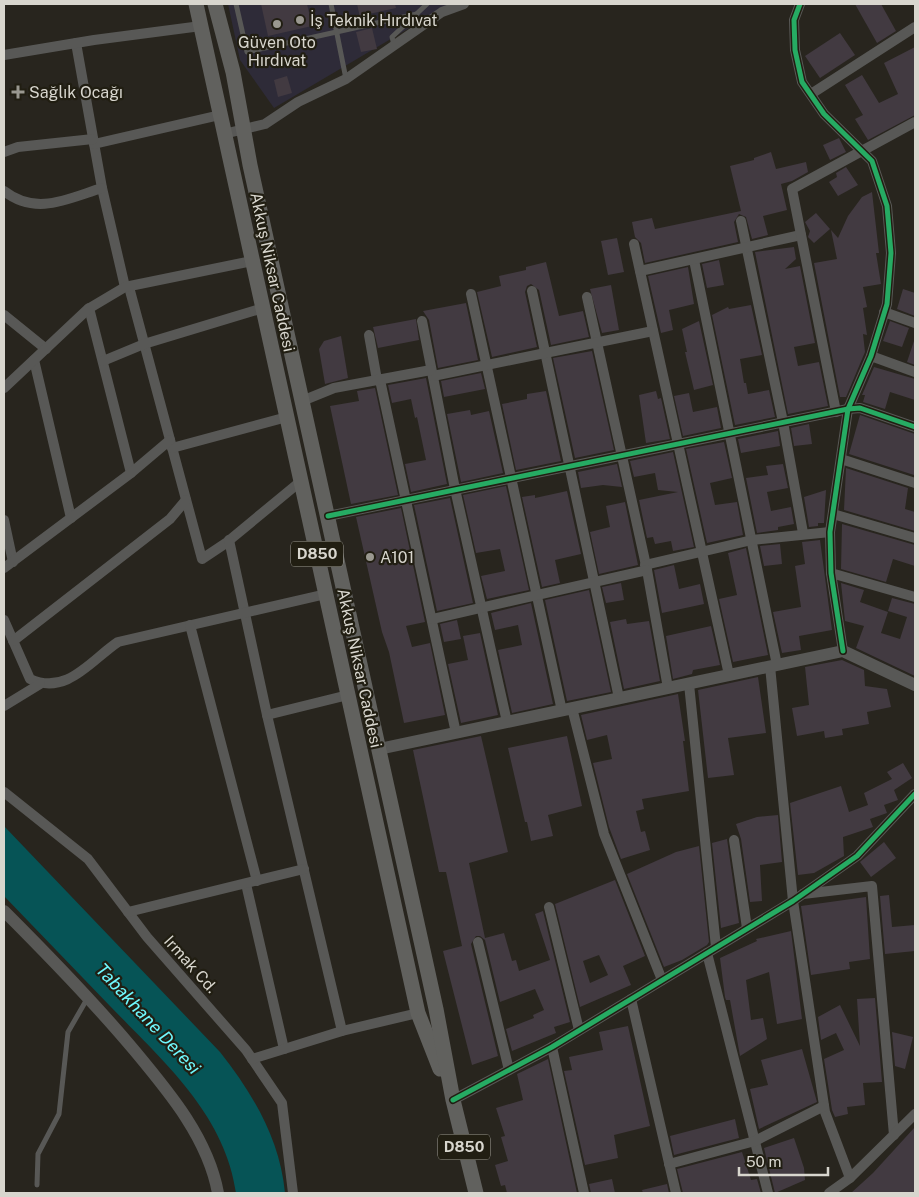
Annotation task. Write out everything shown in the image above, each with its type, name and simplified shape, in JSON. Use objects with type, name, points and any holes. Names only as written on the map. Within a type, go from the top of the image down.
[{"type":"main road","name":"Akkuş Niksar Caddesi","points":[[196,4],[418,1013],[453,1100]]},
{"type":"main road","name":"Akkuş Niksar Caddesi","points":[[215,4],[233,72],[243,130],[436,1009],[453,1100],[476,1193]]},
{"type":"street","points":[[224,134],[265,124],[298,102],[346,79],[394,46],[442,8],[464,4]]},
{"type":"street","points":[[800,4],[794,20],[795,50],[802,82],[824,114],[872,162],[887,206],[891,253],[884,312],[871,356],[848,409],[830,532],[831,573],[843,651]]},
{"type":"street","points":[[4,55],[201,26]]},
{"type":"street","points":[[810,94],[915,27]]},
{"type":"street","points":[[76,43],[102,188],[127,287],[202,559],[229,540],[301,481]]},
{"type":"street","points":[[4,152],[18,147],[94,142],[220,115]]},
{"type":"street","points":[[836,412],[792,190],[915,122]]},
{"type":"street","points":[[4,191],[14,199],[44,206],[102,188]]},
{"type":"street","points":[[741,221],[783,422],[803,533]]},
{"type":"street","points":[[640,272],[801,235]]},
{"type":"street","points":[[634,244],[729,675]]},
{"type":"street","points":[[694,260],[752,540],[773,666],[793,901],[824,1106],[850,1178]]},
{"type":"street","points":[[4,388],[89,308],[127,287],[252,261]]},
{"type":"street","points":[[532,291],[619,698]]},
{"type":"street","points":[[471,294],[537,596],[567,709],[604,834],[662,980]]},
{"type":"street","points":[[587,297],[620,456],[646,568],[668,688]]},
{"type":"street","points":[[89,308],[131,473]]},
{"type":"street","points":[[103,360],[144,344],[263,308]]},
{"type":"street","points":[[884,312],[915,323]]},
{"type":"street","points":[[4,315],[46,349]]},
{"type":"street","points":[[422,321],[455,489],[507,722]]},
{"type":"street","points":[[302,401],[334,388],[486,364],[653,331]]},
{"type":"street","points":[[368,335],[406,499],[456,733]]},
{"type":"street","points":[[871,356],[915,372]]},
{"type":"street","points":[[34,360],[71,518]]},
{"type":"street","points":[[328,516],[848,409],[860,408],[915,427]]},
{"type":"street","points":[[4,568],[171,444],[287,417]]},
{"type":"street","points":[[841,459],[915,483]]},
{"type":"street","points":[[13,641],[170,519],[186,500]]},
{"type":"street","points":[[833,514],[915,538]]},
{"type":"street","points":[[4,520],[13,562]]},
{"type":"street","points":[[432,619],[594,583],[701,551],[752,540],[803,533],[830,532]]},
{"type":"street","points":[[229,540],[244,612],[342,1030]]},
{"type":"street","points":[[831,573],[915,597]]},
{"type":"street","points":[[4,706],[40,684],[57,683],[80,674],[100,655],[118,642],[326,594]]},
{"type":"street","points":[[4,620],[30,679],[40,684]]},
{"type":"street","points":[[190,625],[252,882],[284,1049]]},
{"type":"street","points":[[379,749],[843,651],[915,685]]},
{"type":"street","points":[[689,684],[716,947]]},
{"type":"street","points":[[268,716],[348,695]]},
{"type":"street","name":"Irmak Cd.","points":[[4,792],[88,859],[147,938],[205,1002],[252,1059],[282,1103],[293,1193]]},
{"type":"street","points":[[453,1100],[552,1046],[793,901],[856,856],[915,794]]},
{"type":"street","points":[[734,840],[747,928]]},
{"type":"street","points":[[128,912],[304,869]]},
{"type":"street","points":[[802,894],[872,886],[894,1135]]},
{"type":"street","points":[[549,907],[579,1030]]},
{"type":"street","points":[[4,911],[88,996],[168,1090],[194,1129],[215,1177],[218,1193]]},
{"type":"street","points":[[478,942],[509,1070]]},
{"type":"street","points":[[707,953],[768,1193]]},
{"type":"street","points":[[631,999],[676,1193]]},
{"type":"street","points":[[252,1059],[342,1030],[418,1013]]},
{"type":"street","points":[[552,1046],[584,1193]]},
{"type":"street","points":[[670,1164],[755,1141],[824,1106]]},
{"type":"street","points":[[829,1193],[850,1178],[915,1114]]},
{"type":"lane","points":[[236,4],[247,52],[417,14]]},
{"type":"lane","points":[[331,4],[346,79]]},
{"type":"lane","points":[[394,46],[392,37],[427,4]]},
{"type":"lane","points":[[37,1185],[38,1154],[59,1114],[68,1032],[88,996]]},
{"type":"shaded area","points":[[228,4],[450,4],[274,108],[240,60]]},
{"type":"water","name":"Tabakhane Deresi","points":[[4,826],[220,1052],[243,1084],[263,1118],[277,1154],[285,1193],[236,1193],[230,1164],[219,1138],[205,1113],[188,1090],[150,1046],[4,896]]},
{"type":"building","points":[[261,4],[307,4],[312,26],[268,36]]},
{"type":"building","points":[[357,4],[395,4],[396,8],[369,14],[370,20],[361,22]]},
{"type":"building","points":[[855,4],[881,4],[896,31],[877,43]]},
{"type":"building","points":[[372,28],[377,49],[361,52],[356,32]]},
{"type":"building","points":[[840,33],[855,55],[820,78],[805,56]]},
{"type":"building","points":[[915,47],[915,115],[868,140],[855,119],[863,115],[845,85],[862,75],[879,103],[898,94],[884,63]]},
{"type":"building","points":[[287,76],[292,93],[278,97],[274,80]]},
{"type":"building","points":[[839,138],[846,152],[830,160],[823,145]]},
{"type":"building","points":[[771,152],[776,169],[806,162],[808,172],[792,181],[781,184],[787,210],[763,216],[768,235],[752,239],[746,217],[739,214],[734,222],[738,242],[645,263],[641,243],[635,237],[632,222],[652,218],[655,229],[741,211],[730,166],[754,160],[754,158]]},
{"type":"building","points":[[846,167],[858,185],[838,196],[829,182],[837,177],[836,173]]},
{"type":"building","points":[[872,192],[879,253],[876,253],[881,284],[863,287],[867,307],[863,308],[867,335],[863,334],[865,352],[846,397],[840,397],[814,263],[837,259],[831,230],[838,238],[848,216],[862,197]]},
{"type":"building","points":[[816,213],[830,229],[814,243],[808,237],[810,231],[805,222]]},
{"type":"building","points":[[617,238],[624,272],[608,275],[601,241]]},
{"type":"building","points":[[794,247],[796,259],[785,269],[800,266],[815,343],[794,347],[798,366],[819,362],[828,406],[788,414],[755,252]]},
{"type":"building","points":[[719,260],[724,285],[707,288],[702,264]]},
{"type":"building","points":[[546,262],[559,316],[583,311],[589,337],[551,345],[539,290],[531,284],[527,286],[525,292],[537,347],[492,357],[477,292],[501,286],[499,276],[526,270],[526,267]]},
{"type":"building","points":[[688,267],[694,304],[669,310],[673,330],[661,333],[648,276]]},
{"type":"building","points":[[611,285],[619,330],[602,333],[590,289]]},
{"type":"building","points":[[903,289],[915,293],[915,316],[897,309]]},
{"type":"building","points":[[466,303],[478,360],[438,368],[429,320],[423,311]]},
{"type":"building","points":[[751,305],[762,355],[740,359],[744,383],[746,383],[748,394],[769,390],[775,417],[735,425],[712,315],[728,307],[729,309]]},
{"type":"building","points":[[416,319],[419,340],[378,348],[373,327]]},
{"type":"building","points":[[699,321],[713,385],[694,390],[682,329]]},
{"type":"building","points":[[890,321],[909,328],[902,347],[883,341]]},
{"type":"building","points":[[341,336],[348,378],[325,384],[319,349],[324,341]]},
{"type":"building","points":[[915,341],[915,365],[907,362]]},
{"type":"building","points":[[592,351],[614,450],[575,458],[553,358]]},
{"type":"building","points":[[874,367],[915,379],[915,400],[890,392],[885,409],[863,402],[865,395],[862,395]]},
{"type":"building","points":[[481,373],[485,389],[444,397],[441,381]]},
{"type":"building","points":[[426,378],[447,484],[411,492],[405,464],[426,460],[417,417],[415,418],[411,399],[392,403],[388,385]]},
{"type":"building","points":[[375,388],[398,495],[351,504],[330,406],[359,401],[357,391]]},
{"type":"building","points":[[546,391],[561,461],[516,470],[502,404],[527,399],[527,394]]},
{"type":"building","points":[[656,391],[658,399],[661,398],[670,439],[646,443],[639,395]]},
{"type":"building","points":[[689,393],[693,412],[717,407],[721,428],[683,436],[674,396]]},
{"type":"building","points":[[470,410],[471,415],[489,411],[503,473],[461,482],[447,414]]},
{"type":"building","points":[[860,415],[915,434],[914,475],[849,454]]},
{"type":"building","points":[[809,424],[812,444],[794,446],[791,428]]},
{"type":"building","points":[[778,431],[780,446],[741,453],[738,439]]},
{"type":"building","points":[[724,442],[732,478],[710,483],[715,505],[737,502],[743,535],[707,543],[686,449]]},
{"type":"building","points":[[673,452],[694,547],[673,551],[671,541],[655,544],[653,537],[647,538],[639,500],[678,492],[658,490],[655,473],[634,477],[630,461]]},
{"type":"building","points":[[617,464],[622,487],[603,485],[581,488],[578,472]]},
{"type":"building","points":[[783,464],[788,488],[767,492],[771,511],[791,507],[794,524],[778,527],[778,530],[757,533],[746,478],[768,475],[766,466]]},
{"type":"building","points":[[846,468],[908,488],[905,509],[915,512],[915,531],[844,510]]},
{"type":"building","points":[[506,486],[529,590],[487,599],[481,576],[505,571],[500,549],[476,553],[463,495]]},
{"type":"building","points":[[826,490],[824,523],[818,523],[818,526],[809,527],[804,497]]},
{"type":"building","points":[[567,491],[581,554],[555,560],[560,583],[542,587],[522,497],[535,495],[535,498]]},
{"type":"building","points":[[450,498],[473,603],[437,611],[414,505]]},
{"type":"building","points":[[625,502],[638,565],[599,574],[590,532],[610,527],[606,506]]},
{"type":"building","points":[[401,508],[425,622],[406,626],[412,647],[430,643],[445,715],[404,723],[389,652],[382,632],[356,517]]},
{"type":"building","points":[[842,524],[915,545],[915,566],[893,559],[886,582],[841,569]]},
{"type":"building","points":[[820,540],[832,630],[799,636],[801,650],[782,653],[773,612],[801,607],[795,566],[805,564],[802,542]]},
{"type":"building","points":[[780,544],[782,564],[764,566],[760,546]]},
{"type":"building","points":[[746,548],[768,655],[733,662],[719,599],[737,595],[728,553]]},
{"type":"building","points":[[674,565],[679,589],[700,584],[704,604],[662,613],[654,570]]},
{"type":"building","points":[[621,583],[624,600],[606,603],[602,587]]},
{"type":"building","points":[[841,583],[864,590],[860,602],[888,612],[881,633],[900,639],[907,617],[888,611],[892,598],[915,604],[915,676],[856,648],[864,626],[845,621]]},
{"type":"building","points":[[589,590],[611,692],[567,701],[545,600]]},
{"type":"building","points":[[531,603],[553,704],[512,713],[498,650],[522,645],[518,625],[495,630],[491,613]]},
{"type":"building","points":[[626,619],[627,624],[649,621],[660,681],[624,689],[610,622]]},
{"type":"building","points":[[457,620],[461,639],[444,642],[440,624]]},
{"type":"building","points":[[711,626],[720,665],[693,670],[692,674],[673,679],[666,636]]},
{"type":"building","points":[[480,633],[498,715],[461,723],[448,664],[468,660],[463,636]]},
{"type":"building","points":[[842,660],[864,670],[865,686],[887,689],[891,707],[867,712],[869,724],[842,729],[843,735],[825,738],[824,731],[797,736],[792,708],[809,705],[805,667]]},
{"type":"building","points":[[758,677],[766,733],[728,738],[734,775],[708,778],[698,690]]},
{"type":"building","points":[[678,694],[685,741],[683,741],[689,791],[642,799],[644,809],[636,811],[641,832],[645,831],[650,850],[621,859],[609,827],[593,763],[612,759],[607,735],[587,740],[581,715]]},
{"type":"building","points":[[481,736],[508,852],[469,863],[485,938],[504,933],[512,961],[516,960],[519,971],[550,960],[535,914],[543,911],[570,1022],[554,1027],[556,1033],[512,1051],[506,1029],[534,1018],[533,1015],[544,1010],[535,989],[500,1002],[485,940],[480,936],[476,936],[471,944],[498,1056],[472,1065],[443,951],[462,946],[446,872],[439,872],[413,750]]},
{"type":"building","points":[[567,736],[582,806],[548,815],[553,836],[531,841],[508,748]]},
{"type":"building","points":[[903,763],[912,778],[894,790],[898,800],[884,805],[887,813],[870,819],[873,827],[843,837],[844,856],[814,873],[798,875],[790,803],[841,786],[849,812],[868,805],[864,793],[892,779],[887,772]]},
{"type":"building","points":[[778,815],[782,862],[760,865],[762,901],[750,902],[741,839],[736,824],[757,817]]},
{"type":"building","points":[[727,839],[739,923],[721,928],[712,843]]},
{"type":"building","points":[[884,842],[896,858],[871,877],[860,862]]},
{"type":"building","points":[[699,846],[709,942],[682,960],[664,967],[627,874],[676,852]]},
{"type":"building","points":[[615,880],[645,956],[623,966],[631,985],[580,1007],[555,904]],"holes":[[[599,955],[608,975],[590,983],[583,961]]]},
{"type":"building","points":[[889,895],[892,927],[915,925],[915,951],[885,954],[880,896]]},
{"type":"building","points":[[866,897],[870,959],[849,962],[850,969],[811,975],[801,906]]},
{"type":"building","points":[[791,931],[802,1019],[777,1024],[769,972],[746,980],[751,1020],[763,1018],[767,1039],[740,1056],[730,1000],[726,1000],[725,997],[720,958],[757,941],[756,939]]},
{"type":"building","points":[[875,998],[882,1082],[863,1083],[865,1105],[847,1107],[848,1114],[835,1117],[832,1110],[824,1059],[844,1050],[836,1033],[821,1040],[818,1017],[840,1005],[860,1046],[857,999]]},
{"type":"building","points":[[628,1026],[650,1126],[614,1135],[618,1158],[585,1165],[564,1071],[572,1070],[569,1057],[603,1050],[599,1032]]},
{"type":"building","points":[[892,1032],[913,1037],[905,1069],[895,1066]]},
{"type":"building","points":[[802,1049],[817,1102],[759,1129],[750,1089],[768,1085],[761,1060]]},
{"type":"building","points":[[548,1059],[577,1193],[507,1193],[505,1185],[501,1186],[495,1165],[508,1161],[501,1137],[505,1136],[496,1108],[523,1100],[517,1074]]},
{"type":"building","points":[[735,1119],[739,1138],[674,1155],[670,1136]]},
{"type":"building","points":[[915,1127],[915,1193],[851,1193],[873,1173]]},
{"type":"building","points":[[794,1138],[804,1168],[805,1180],[775,1193],[764,1148]]},
{"type":"building","points":[[742,1152],[751,1180],[757,1179],[761,1193],[683,1193],[677,1169]]},
{"type":"building","points":[[612,1179],[615,1193],[591,1193],[589,1184]]},
{"type":"building","points":[[667,1184],[669,1193],[643,1193],[642,1190]]},
{"type":"cycle path","points":[[800,4],[794,20],[795,50],[802,82],[824,114],[872,161],[887,206],[891,253],[887,304],[871,356],[848,409],[830,532],[831,573],[843,651]]},
{"type":"cycle path","points":[[328,516],[848,409],[860,408],[915,427]]},
{"type":"cycle path","points":[[453,1100],[552,1047],[793,901],[857,856],[915,794]]},
{"type":"place","name":"İş Teknik Hırdıvat","points":[[300,20]]},
{"type":"place","name":"Güven Oto Hırdıvat","points":[[277,24]]},
{"type":"place","name":"Sağlık Ocağı","points":[[18,92]]},
{"type":"place","name":"A101","points":[[370,557]]}]
